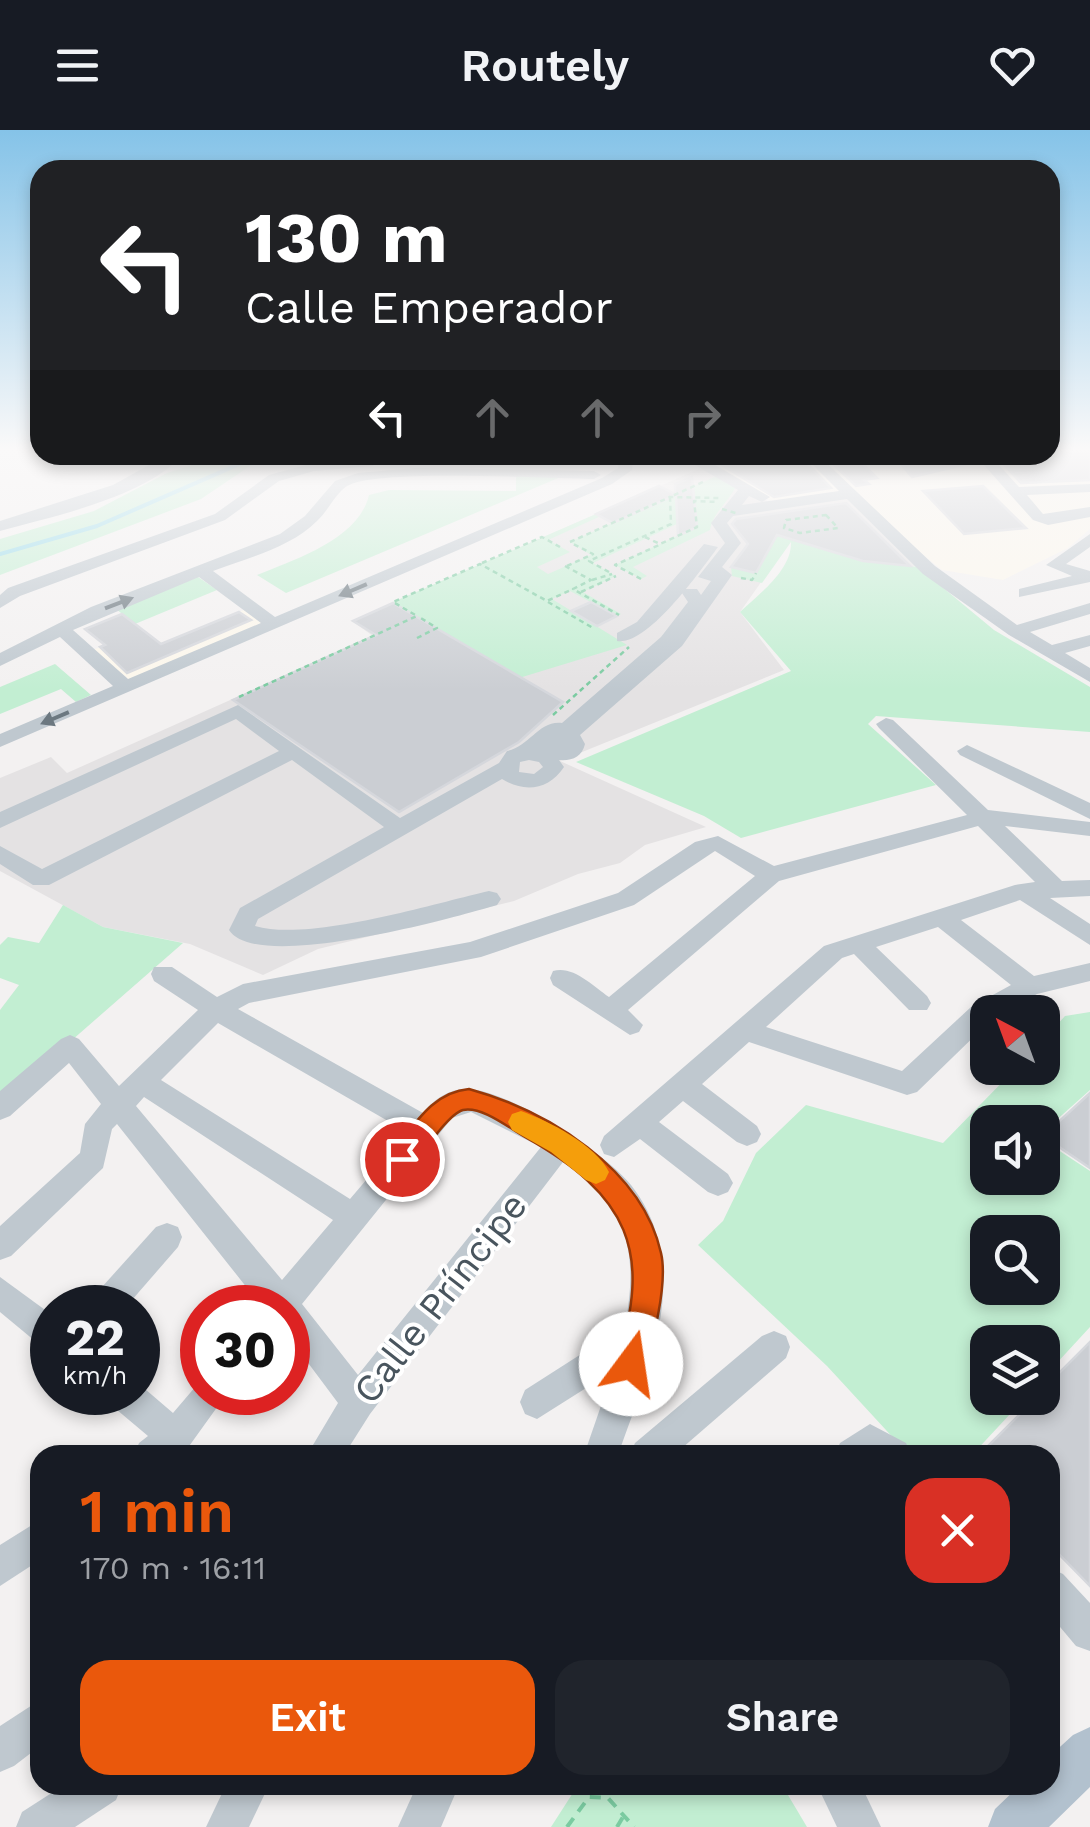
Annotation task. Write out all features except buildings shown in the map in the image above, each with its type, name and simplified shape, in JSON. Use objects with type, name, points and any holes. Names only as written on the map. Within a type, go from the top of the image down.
[{"type":"main road","points":[[1060,1781],[1090,1752]]},
{"type":"main road","points":[[1013,1827],[1046,1795]]},
{"type":"street","points":[[0,603],[14,592],[181,531]]},
{"type":"street","points":[[0,660],[60,627],[295,531]]},
{"type":"street","points":[[0,741],[481,531]]},
{"type":"street","points":[[889,531],[929,570],[1015,632],[1090,676]]},
{"type":"street","points":[[529,759],[549,746],[667,642],[733,543],[723,532],[626,642]]},
{"type":"street","points":[[1090,539],[1054,565],[1090,577]]},
{"type":"street","points":[[202,572],[274,624]]},
{"type":"street","points":[[1025,594],[1090,577]]},
{"type":"street","points":[[529,759],[584,700],[656,638],[710,579]]},
{"type":"street","points":[[489,899],[352,931],[256,938],[240,930],[248,914],[569,734],[676,642],[710,579]]},
{"type":"street","points":[[1015,632],[1090,608]]},
{"type":"street","points":[[60,627],[84,653],[126,687]]},
{"type":"street","points":[[1049,652],[1090,640]]},
{"type":"street","points":[[0,821],[238,710],[399,828]]},
{"type":"street","points":[[886,724],[1090,906]]},
{"type":"street","points":[[967,751],[1090,812]]},
{"type":"street","points":[[0,854],[41,879],[293,752]]},
{"type":"street","points":[[562,978],[620,1018],[771,875],[986,817],[1090,829]]},
{"type":"street","points":[[0,1246],[93,1159],[99,1124],[216,1010],[243,994],[472,952],[626,899],[703,847],[718,843],[771,875]]},
{"type":"street","points":[[614,1144],[834,952],[1023,891],[1072,888]]},
{"type":"street","points":[[1023,891],[1090,936]]},
{"type":"street","points":[[942,918],[1030,986]]},
{"type":"street","points":[[858,944],[918,1002]]},
{"type":"street","points":[[745,1030],[907,1084],[980,1014],[1030,986],[1090,972]]},
{"type":"street","points":[[164,974],[216,1010],[427,1129]]},
{"type":"street","points":[[0,1108],[70,1046],[265,1285]]},
{"type":"street","points":[[141,1081],[353,1218]]},
{"type":"street","points":[[683,1086],[746,1134]]},
{"type":"street","points":[[301,1285],[454,1101],[493,1106],[560,1144],[612,1186],[632,1211],[648,1256],[641,1334],[604,1445]]},
{"type":"street","points":[[640,1124],[718,1183]]},
{"type":"street","name":"Calle Príncipe","points":[[330,1445],[358,1402],[560,1144]]},
{"type":"street","points":[[124,1285],[167,1237]]},
{"type":"street","points":[[0,1292],[30,1317]]},
{"type":"street","points":[[537,1402],[641,1334]]},
{"type":"street","points":[[310,1342],[358,1402]]},
{"type":"street","points":[[659,1445],[774,1347]]},
{"type":"street","points":[[139,1415],[162,1445]]},
{"type":"street","points":[[164,1445],[191,1415]]},
{"type":"street","points":[[0,1567],[30,1545]]},
{"type":"street","points":[[1060,1598],[1090,1632]]},
{"type":"street","points":[[0,1752],[30,1728]]},
{"type":"street","points":[[37,1827],[87,1795]]},
{"type":"street","points":[[227,1827],[243,1795]]},
{"type":"street","points":[[419,1827],[433,1795]]},
{"type":"street","points":[[843,1795],[860,1827]]},
{"type":"path","points":[[594,531],[570,542],[598,557]]},
{"type":"path","points":[[612,574],[589,562],[654,531]]},
{"type":"path","points":[[641,579],[615,565],[688,531]]},
{"type":"path","points":[[682,534],[690,535]]},
{"type":"path","points":[[644,536],[660,544]]},
{"type":"path","points":[[417,638],[437,628],[394,602],[542,537],[560,546]]},
{"type":"path","points":[[591,580],[565,566],[592,554]]},
{"type":"path","points":[[480,564],[594,628]]},
{"type":"path","points":[[710,579],[752,580],[756,573]]},
{"type":"path","points":[[546,602],[612,574]]},
{"type":"path","points":[[579,593],[612,574]]},
{"type":"path","points":[[573,589],[619,615]]},
{"type":"path","points":[[233,700],[418,616]]},
{"type":"path","points":[[552,716],[626,642]]},
{"type":"path","points":[[567,1827],[588,1798],[608,1798],[634,1827]]},
{"type":"path","points":[[617,1827],[624,1816]]},
{"type":"shaded area","points":[[557,531],[882,531],[918,567],[863,561],[791,540],[740,612],[784,670],[560,761],[706,827],[645,845],[620,863],[578,874],[514,901],[318,949],[263,975],[190,944],[103,927],[0,871],[0,778],[51,757],[67,773],[373,636],[352,621]]},
{"type":"shaded area","points":[[1087,531],[1068,548],[1003,580],[942,570],[896,533]]},
{"type":"shaded area","points":[[246,609],[265,622],[131,681],[93,650],[143,630],[161,643]]},
{"type":"green space","points":[[26,531],[116,531],[0,575],[0,539]]},
{"type":"green space","points":[[344,531],[432,531],[286,593],[257,575]]},
{"type":"green space","points":[[556,531],[567,531],[548,540],[570,552],[537,567],[548,574],[591,555],[570,542],[594,531],[662,531],[593,563],[616,576],[583,592],[621,614],[617,616],[570,591],[552,599],[627,645],[519,678],[393,602]]},
{"type":"green space","points":[[687,531],[708,531],[633,567],[647,576],[641,579],[615,565]]},
{"type":"green space","points":[[777,535],[863,561],[918,567],[994,630],[1090,687],[1090,732],[876,716],[868,724],[936,785],[741,838],[704,816],[576,762],[791,671],[740,612],[780,572],[791,542],[762,583],[732,576],[731,567],[756,573]]},
{"type":"green space","points":[[198,577],[217,590],[135,624],[116,609]]},
{"type":"green space","points":[[55,664],[91,695],[76,702],[61,689],[0,714],[0,687]]},
{"type":"green space","points":[[63,905],[103,927],[183,943],[0,1103],[0,1010],[19,985],[0,978],[0,945],[8,937],[39,943]]},
{"type":"green space","points":[[1090,1012],[1090,1090],[1060,1117],[1060,1105],[980,1105],[999,1085],[1060,1085],[1060,1021],[1065,1016]]},
{"type":"green space","points":[[806,1105],[943,1143],[970,1115],[970,1195],[1060,1195],[1060,1151],[1090,1171],[1090,1327],[1060,1360],[1060,1325],[970,1325],[970,1415],[1009,1415],[981,1445],[900,1445],[827,1366],[698,1245],[723,1221],[756,1153]]},
{"type":"green space","points":[[572,1795],[788,1795],[807,1827],[551,1827]]},
{"type":"waterway","points":[[0,554],[79,531]]},
{"type":"slow traffic","points":[[521,1122],[560,1144],[596,1172]]},
{"type":"route","points":[[402,1159],[442,1110],[454,1101],[469,1100],[493,1106],[560,1144],[612,1186],[632,1211],[648,1256],[641,1334],[631,1364]]}]
